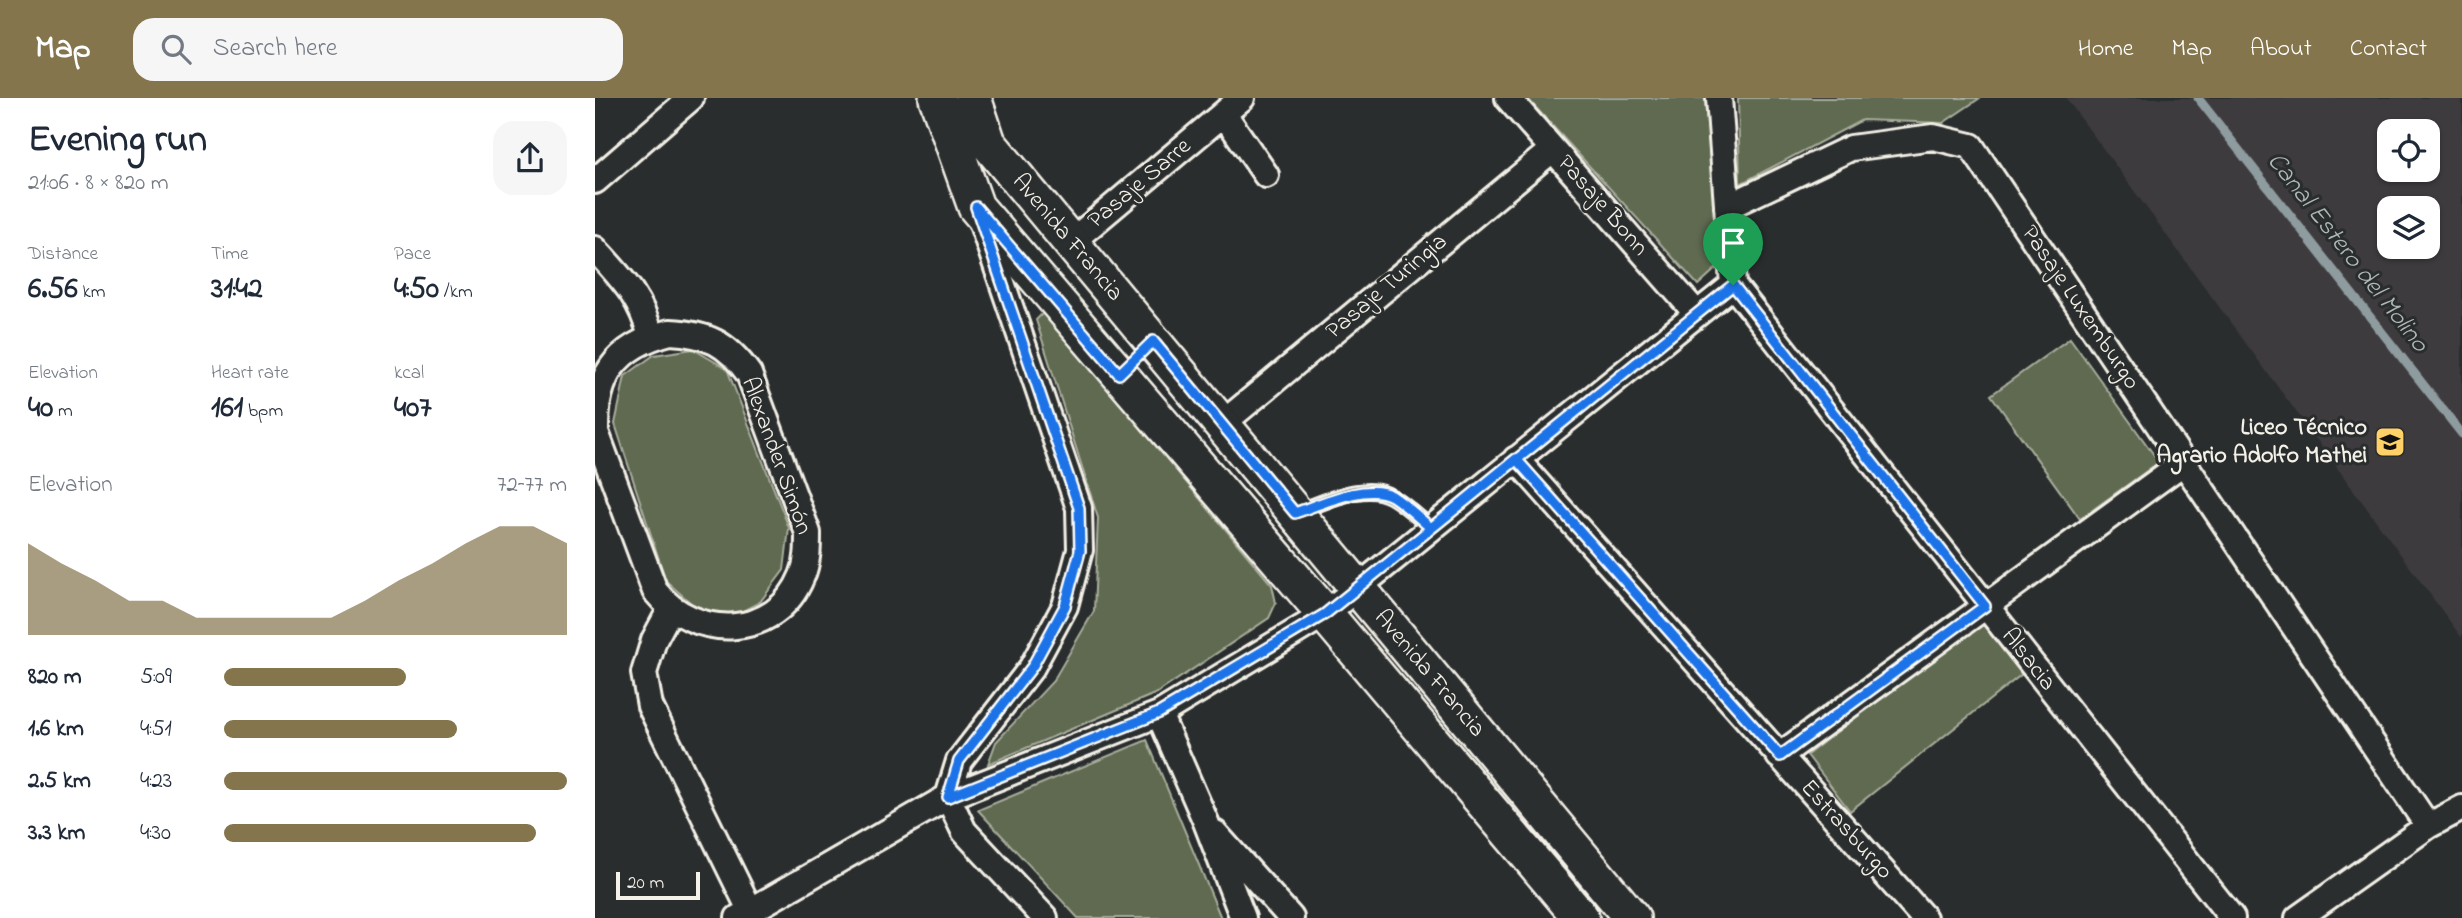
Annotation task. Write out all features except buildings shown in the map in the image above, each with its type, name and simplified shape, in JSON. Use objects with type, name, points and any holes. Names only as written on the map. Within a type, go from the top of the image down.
[{"type":"main road","name":"Avenida Francia","points":[[937,98],[976,207],[1581,918]]},
{"type":"main road","name":"Avenida Francia","points":[[973,98],[988,142],[1632,918]]},
{"type":"main road","points":[[1119,374],[1153,341]]},
{"type":"street","points":[[595,181],[691,98]]},
{"type":"street","name":"Pasaje Bonn","points":[[1508,98],[1697,314]]},
{"type":"street","points":[[671,608],[654,640],[644,673],[650,706],[748,916],[948,797],[1159,713],[1325,614],[1733,285],[1719,98]]},
{"type":"street","points":[[1233,106],[1266,175]]},
{"type":"street","name":"Pasaje Sarre","points":[[1070,242],[1233,106]]},
{"type":"street","name":"Pasaje Luxemburgo","points":[[1727,207],[1851,148],[1933,137],[1971,146],[2428,826]]},
{"type":"street","name":"Pasaje Turingia","points":[[1222,424],[1552,150]]},
{"type":"street","points":[[976,207],[1079,508],[1080,551],[1065,606],[1032,667],[959,761],[948,797],[964,831],[1045,918]]},
{"type":"street","points":[[595,250],[637,297],[646,316],[651,337]]},
{"type":"street","name":"Alsacia","points":[[1733,285],[2232,918]]},
{"type":"street","name":"Alexander Simón","points":[[670,332],[693,333],[716,341],[735,355],[749,374],[808,533],[808,555],[802,577],[790,596],[774,611],[754,622],[733,627],[711,627],[689,620],[671,608],[655,591],[596,432],[595,410],[600,387],[611,366],[627,350],[651,337],[670,332]]},
{"type":"street","name":"Estrasburgo","points":[[1516,459],[1924,918]]},
{"type":"street","points":[[1780,756],[2184,462]]},
{"type":"street","points":[[1159,713],[1206,822],[1243,918]]},
{"type":"street","points":[[2298,918],[2428,826],[2462,808]]},
{"type":"street","points":[[1206,822],[1291,918]]},
{"type":"lane","points":[[1295,513],[1374,490],[1391,496],[1431,528]]},
{"type":"shaded area","name":"Liceo Técnico Agrario Adolfo Mathei","points":[[2066,98],[2462,98],[2462,638]]},
{"type":"green space","points":[[1527,98],[1705,98],[1719,266],[1698,285]]},
{"type":"green space","points":[[1738,98],[1980,98],[1943,123],[1862,120],[1740,184]]},
{"type":"green space","points":[[1044,312],[1272,585],[1276,603],[1269,618],[1157,693],[988,764],[996,742],[1053,681],[1094,611],[1098,518],[1036,320]]},
{"type":"green space","points":[[2070,338],[2159,462],[2080,519],[1991,395]]},
{"type":"green space","points":[[693,349],[727,369],[789,528],[784,570],[760,602],[735,615],[699,610],[666,581],[615,424],[625,376],[654,355]]},
{"type":"green space","points":[[1979,619],[2022,674],[1850,811],[1807,755]]},
{"type":"green space","points":[[1147,740],[1221,918],[1078,918],[978,810]]},
{"type":"waterway","name":"Canal Estero del Molino","points":[[2198,98],[2462,434]]},
{"type":"place","name":"Liceo Técnico Agrario Adolfo Mathei","points":[[2390,442]]},
{"type":"route","points":[[1733,285],[1516,459],[1431,528],[1325,614],[1159,713],[948,797],[959,761],[1032,667],[1065,606],[1080,551],[1079,508],[976,207],[1119,374],[1153,341],[1295,513],[1374,490],[1391,496],[1431,528],[1474,494],[1516,459],[1780,756],[1985,606],[1733,285]]}]
